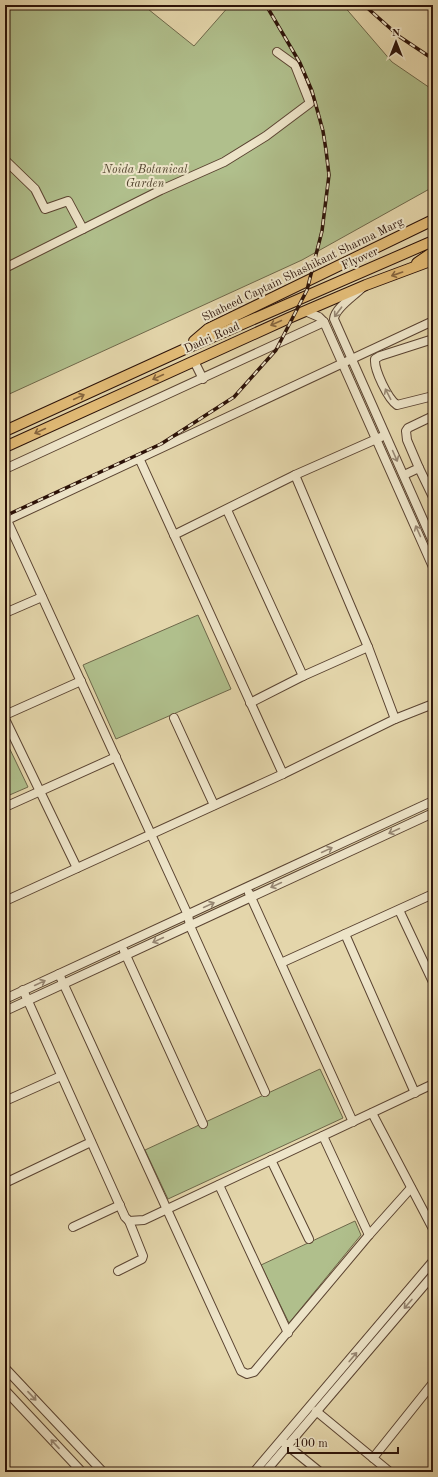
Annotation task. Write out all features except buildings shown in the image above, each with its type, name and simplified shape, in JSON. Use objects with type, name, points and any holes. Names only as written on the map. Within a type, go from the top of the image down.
[{"type":"main road","name":"Shaheed Captain Shashikant Sharma Marg","points":[[187,348],[208,329],[433,220]]},
{"type":"main road","name":"Flyover","points":[[187,348],[433,241]]},
{"type":"main road","points":[[411,268],[427,254],[433,252]]},
{"type":"main road","name":"Dadri Road","points":[[5,447],[366,284],[433,260]]},
{"type":"main road","name":"Dadri Road","points":[[5,431],[187,348]]},
{"type":"street","points":[[5,268],[161,190],[224,162],[266,136],[310,103],[295,65],[277,52]]},
{"type":"street","points":[[5,160],[35,189],[45,209],[68,201],[83,229]]},
{"type":"street","points":[[366,284],[340,309],[334,317],[433,542]]},
{"type":"street","points":[[305,311],[319,317],[324,322],[344,363],[433,567]]},
{"type":"street","points":[[265,1092],[190,926],[188,915],[6,519],[433,321]]},
{"type":"street","points":[[5,469],[324,322]]},
{"type":"street","points":[[433,339],[380,356],[375,359],[374,365],[392,402],[397,405],[433,396]]},
{"type":"street","points":[[194,361],[203,379]]},
{"type":"street","points":[[433,416],[408,428],[406,431],[407,440],[433,497]]},
{"type":"street","points":[[174,535],[295,475],[386,435]]},
{"type":"street","points":[[139,458],[283,774]]},
{"type":"street","points":[[404,475],[419,468]]},
{"type":"street","points":[[295,475],[368,647],[395,720]]},
{"type":"street","points":[[227,510],[304,676]]},
{"type":"street","points":[[5,613],[42,597]]},
{"type":"street","points":[[250,703],[304,676],[368,647]]},
{"type":"street","points":[[5,715],[81,681]]},
{"type":"street","points":[[5,901],[283,774],[395,720],[433,704]]},
{"type":"street","points":[[174,718],[214,805]]},
{"type":"street","points":[[5,719],[77,868]]},
{"type":"street","points":[[5,807],[116,757]]},
{"type":"street","points":[[5,999],[433,801]]},
{"type":"street","points":[[5,1011],[190,926],[251,896],[432,816],[425,805]]},
{"type":"street","points":[[247,888],[353,1122]]},
{"type":"street","points":[[281,963],[433,894]]},
{"type":"street","points":[[399,910],[433,982]]},
{"type":"street","points":[[345,934],[415,1093]]},
{"type":"street","points":[[122,945],[203,1124]]},
{"type":"street","points":[[59,974],[241,1371],[247,1374],[254,1372],[369,1235],[411,1188]]},
{"type":"street","points":[[23,990],[125,1217],[129,1221],[143,1256],[142,1259],[118,1271]]},
{"type":"street","points":[[5,1102],[62,1076]]},
{"type":"street","points":[[129,1221],[144,1220],[433,1084]]},
{"type":"street","points":[[372,1113],[433,1229]]},
{"type":"street","points":[[323,1136],[369,1235]]},
{"type":"street","points":[[5,1183],[92,1142]]},
{"type":"street","points":[[271,1160],[308,1239]]},
{"type":"street","points":[[219,1185],[288,1333]]},
{"type":"street","points":[[74,1227],[120,1205]]},
{"type":"street","points":[[265,1472],[284,1443],[433,1261]]},
{"type":"street","points":[[254,1472],[316,1411],[433,1275]]},
{"type":"street","points":[[5,1368],[103,1472]]},
{"type":"street","points":[[373,1458],[431,1389]]},
{"type":"street","points":[[5,1390],[82,1472]]},
{"type":"street","points":[[316,1411],[390,1472]]},
{"type":"street","points":[[284,1443],[320,1472]]},
{"type":"green space","name":"Noida Botanical Garden","points":[[5,5],[143,5],[194,46],[230,5],[343,5],[392,62],[433,90],[433,187],[302,260],[5,396]]},
{"type":"green space","points":[[198,615],[231,689],[116,739],[83,665]]},
{"type":"green space","points":[[5,739],[28,787],[5,797]]},
{"type":"green space","points":[[320,1069],[343,1118],[168,1199],[145,1150]]},
{"type":"green space","points":[[355,1221],[361,1235],[289,1323],[261,1265]]},
{"type":"railway","points":[[5,516],[161,444],[234,397],[276,350],[307,290],[322,231],[329,175],[326,150],[323,131],[312,91],[300,63],[266,5]]},
{"type":"railway","points":[[364,5],[400,37],[433,59]]}]
